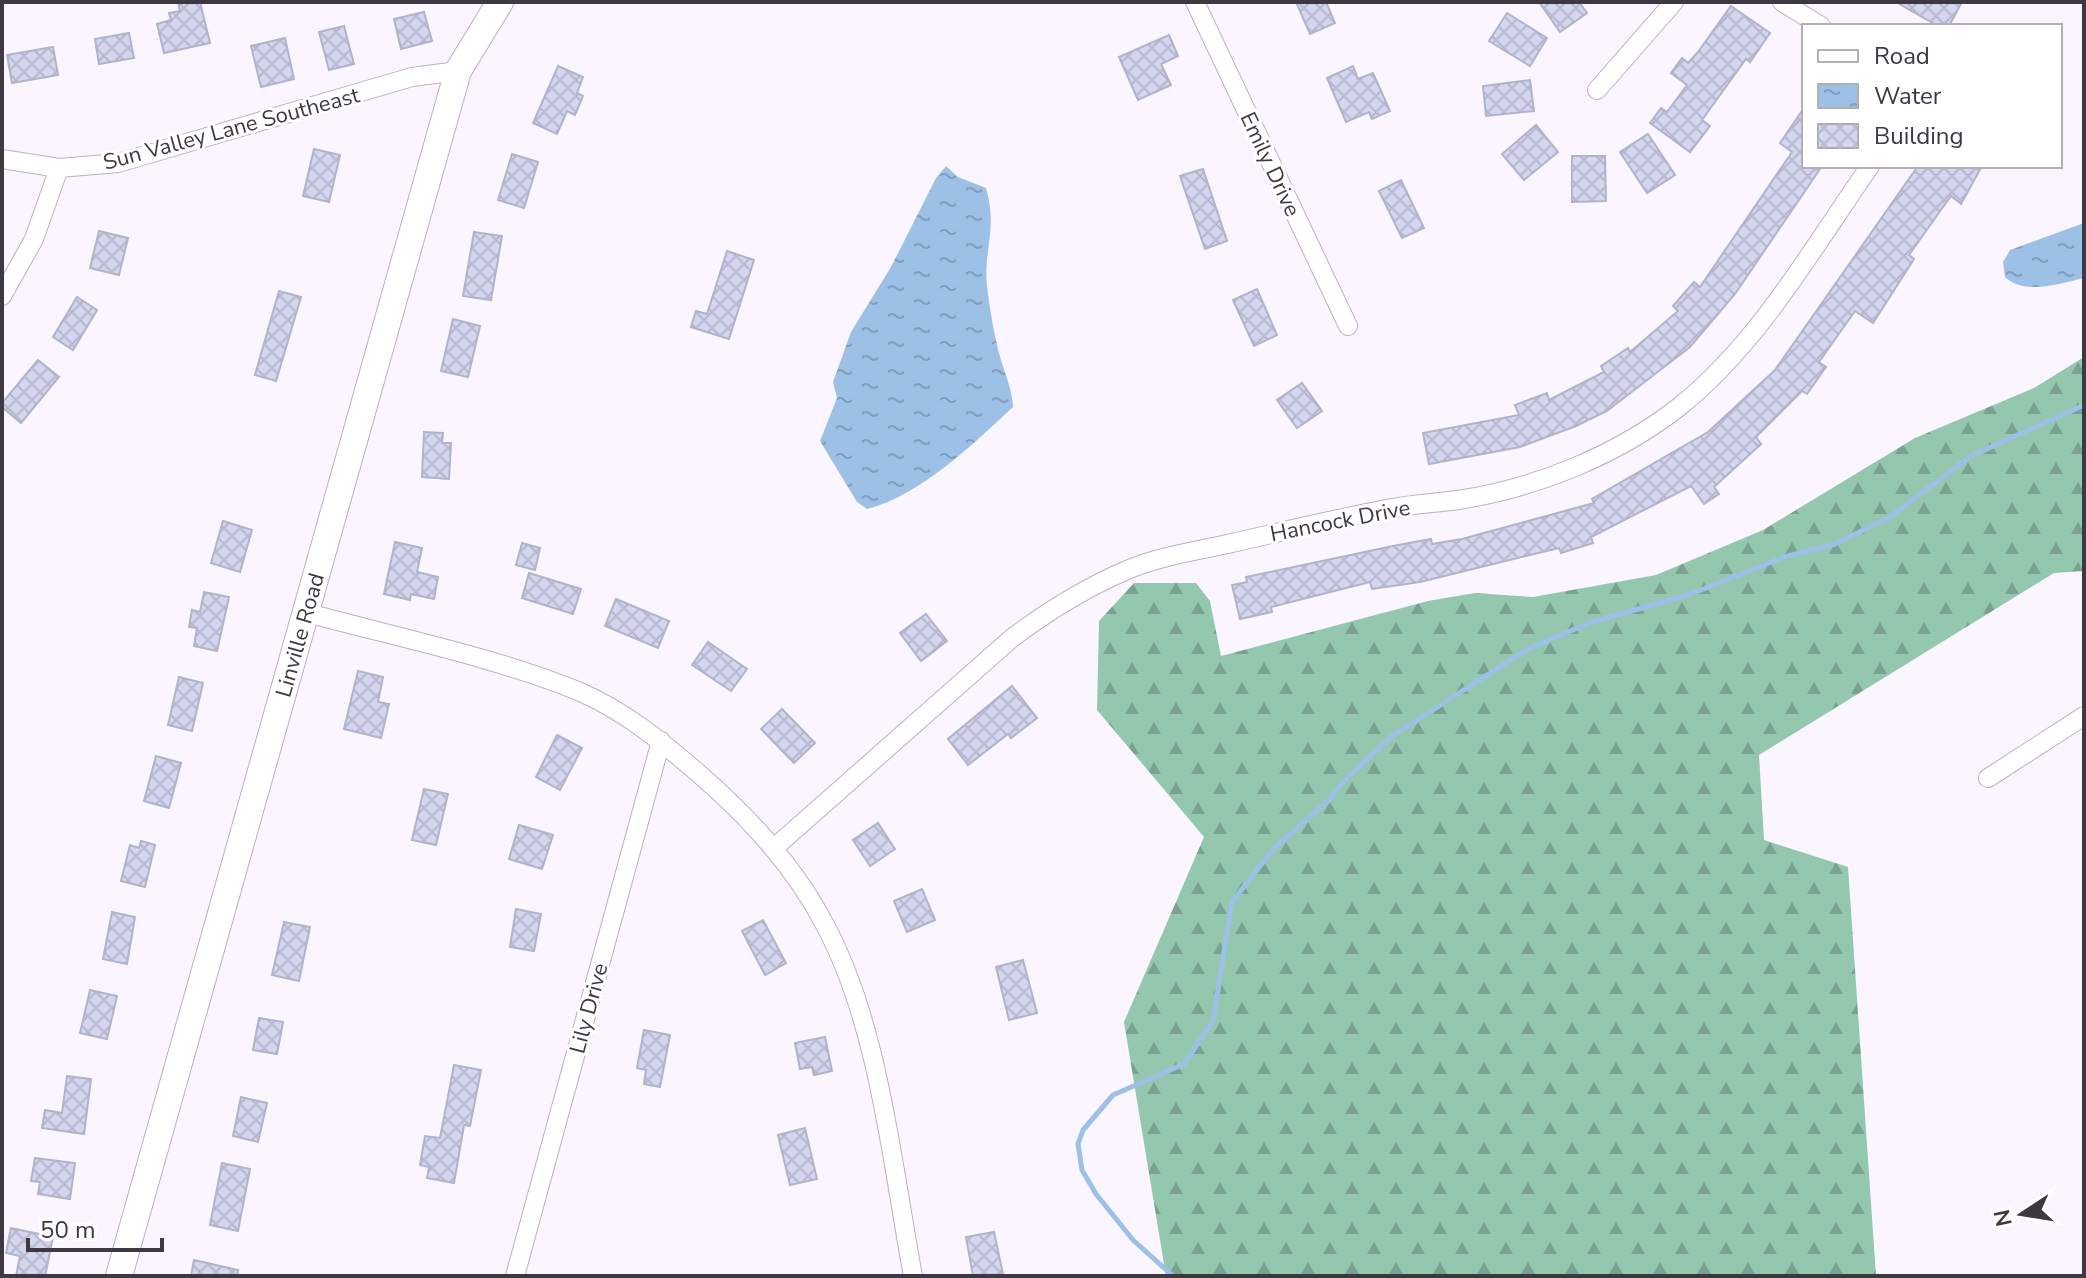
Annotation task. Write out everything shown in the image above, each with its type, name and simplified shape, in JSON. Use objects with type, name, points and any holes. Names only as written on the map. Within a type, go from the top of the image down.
[{"type":"main road","name":"Linville Road","points":[[119,1276],[458,71],[500,2]]},
{"type":"street","name":"Emily Drive","points":[[1195,2],[1348,326]]},
{"type":"street","points":[[1597,90],[1674,2]]},
{"type":"street","points":[[1782,2],[1818,24]]},
{"type":"street","name":"Sun Valley Lane Southeast","points":[[2,159],[59,168],[118,163],[412,77],[458,71]]},
{"type":"street","points":[[2,296],[34,239],[59,168]]},
{"type":"street","name":"Hancock Drive","points":[[774,848],[1012,638],[1091,587],[1130,569],[1167,558],[1354,515],[1458,500],[1533,483],[1592,459],[1637,434],[1676,409],[1739,349],[1869,168]]},
{"type":"street","points":[[304,612],[488,662],[580,692],[661,741],[708,781],[774,848],[826,925],[859,1009],[913,1276]]},
{"type":"street","points":[[1988,778],[2081,725]]},
{"type":"street","name":"Lily Drive","points":[[515,1276],[661,741]]},
{"type":"green space","points":[[2084,357],[2084,571],[2054,573],[1759,755],[1764,840],[1848,867],[1876,1276],[1166,1276],[1124,1022],[1204,837],[1097,710],[1099,621],[1134,583],[1196,583],[1210,601],[1221,656],[1428,601],[1475,593],[1533,597],[1656,575],[1763,530],[1915,438],[2034,388]]},
{"type":"water","points":[[946,166],[958,177],[986,188],[991,216],[987,286],[996,342],[1013,407],[926,481],[867,509],[857,502],[820,441],[837,398],[833,382],[851,332],[891,267],[936,178]]},
{"type":"water","points":[[2084,223],[2084,278],[2033,287],[2013,283],[2005,277],[2003,262],[2010,250]]},
{"type":"building","points":[[178,2],[200,2],[210,43],[164,53],[157,24],[171,20],[169,13],[180,11]]},
{"type":"building","points":[[1296,2],[1326,2],[1335,23],[1310,34]]},
{"type":"building","points":[[1539,2],[1579,2],[1587,13],[1560,32]]},
{"type":"building","points":[[1896,2],[1962,2],[1950,24],[1934,24]]},
{"type":"building","points":[[1731,6],[1770,33],[1750,62],[1746,59],[1702,120],[1710,126],[1690,152],[1650,123],[1661,108],[1667,112],[1687,85],[1671,73],[1682,58],[1688,63],[1698,52]]},
{"type":"building","points":[[424,12],[432,41],[401,49],[394,19]]},
{"type":"building","points":[[1507,13],[1547,38],[1530,66],[1489,41]]},
{"type":"building","points":[[344,26],[354,64],[329,70],[319,32]]},
{"type":"building","points":[[129,33],[134,58],[99,64],[95,39]]},
{"type":"building","points":[[1169,35],[1178,56],[1161,64],[1171,85],[1138,100],[1119,57]]},
{"type":"building","points":[[285,38],[294,79],[261,87],[251,46]]},
{"type":"building","points":[[53,47],[58,75],[12,83],[7,55]]},
{"type":"building","points":[[558,66],[583,77],[577,93],[583,96],[575,115],[567,111],[557,134],[533,123]]},
{"type":"building","points":[[1353,66],[1358,79],[1373,73],[1390,111],[1372,119],[1369,112],[1346,122],[1327,78]]},
{"type":"building","points":[[1530,80],[1534,111],[1486,116],[1483,86]]},
{"type":"building","points":[[1802,111],[1802,168],[1821,168],[1735,294],[1690,347],[1607,411],[1576,426],[1520,447],[1429,464],[1423,433],[1519,415],[1515,405],[1547,393],[1549,400],[1604,372],[1601,366],[1628,348],[1630,352],[1678,311],[1673,306],[1694,282],[1700,287],[1792,152],[1780,143]]},
{"type":"building","points":[[1536,125],[1558,152],[1524,180],[1502,154]]},
{"type":"building","points":[[1648,134],[1675,175],[1647,193],[1620,152]]},
{"type":"building","points":[[314,149],[340,155],[329,202],[303,196]]},
{"type":"building","points":[[512,154],[538,162],[524,208],[498,200]]},
{"type":"building","points":[[1572,156],[1605,156],[1606,201],[1572,202]]},
{"type":"building","points":[[1917,168],[1981,168],[1961,204],[1951,196],[1909,255],[1914,259],[1873,323],[1855,311],[1819,362],[1826,367],[1807,394],[1802,391],[1756,437],[1761,444],[1714,487],[1719,494],[1704,504],[1691,486],[1591,537],[1593,543],[1561,553],[1559,548],[1420,582],[1372,589],[1370,582],[1271,607],[1272,612],[1240,619],[1232,585],[1247,582],[1246,577],[1431,539],[1432,544],[1462,539],[1594,503],[1592,499],[1708,432],[1775,370]]},
{"type":"building","points":[[1203,169],[1227,241],[1205,249],[1180,176]]},
{"type":"building","points":[[1401,180],[1424,228],[1402,238],[1379,191]]},
{"type":"building","points":[[99,231],[128,238],[119,275],[90,268]]},
{"type":"building","points":[[474,232],[502,236],[491,300],[463,296]]},
{"type":"building","points":[[727,251],[754,260],[729,339],[691,327],[696,311],[707,314]]},
{"type":"building","points":[[1257,289],[1277,335],[1254,346],[1233,300]]},
{"type":"building","points":[[279,291],[301,297],[276,381],[255,375]]},
{"type":"building","points":[[77,297],[97,310],[73,350],[53,337]]},
{"type":"building","points":[[453,319],[480,326],[468,377],[441,371]]},
{"type":"building","points":[[38,360],[59,377],[21,423],[2,407],[2,403]]},
{"type":"building","points":[[1302,383],[1322,411],[1297,428],[1277,400]]},
{"type":"building","points":[[424,432],[443,433],[442,443],[451,443],[449,479],[422,477]]},
{"type":"building","points":[[223,521],[252,530],[240,572],[211,563]]},
{"type":"building","points":[[395,542],[422,548],[417,572],[438,577],[434,599],[411,594],[410,600],[384,594]]},
{"type":"building","points":[[522,543],[540,548],[535,570],[516,565]]},
{"type":"building","points":[[529,573],[581,589],[573,614],[522,598]]},
{"type":"building","points":[[204,592],[229,597],[217,651],[194,646],[197,628],[189,627],[192,610],[200,612]]},
{"type":"building","points":[[616,599],[669,621],[658,648],[605,626]]},
{"type":"building","points":[[926,614],[947,641],[921,661],[900,633]]},
{"type":"building","points":[[708,642],[747,669],[731,691],[692,665]]},
{"type":"building","points":[[358,671],[383,677],[378,702],[389,704],[381,738],[344,729]]},
{"type":"building","points":[[179,677],[203,683],[192,731],[168,725]]},
{"type":"building","points":[[1012,686],[1037,718],[1011,738],[1008,734],[968,765],[948,739]]},
{"type":"building","points":[[782,709],[815,743],[794,763],[761,729]]},
{"type":"building","points":[[557,735],[582,748],[560,790],[536,777]]},
{"type":"building","points":[[156,756],[181,763],[169,808],[144,801]]},
{"type":"building","points":[[424,789],[448,794],[436,845],[412,840]]},
{"type":"building","points":[[878,823],[895,849],[870,866],[853,840]]},
{"type":"building","points":[[519,825],[553,835],[542,869],[509,859]]},
{"type":"building","points":[[141,841],[155,845],[145,887],[121,881],[130,845],[139,848]]},
{"type":"building","points":[[922,889],[935,920],[907,932],[894,901]]},
{"type":"building","points":[[516,909],[541,914],[534,951],[510,947]]},
{"type":"building","points":[[112,912],[135,917],[127,964],[103,959]]},
{"type":"building","points":[[763,920],[786,963],[765,975],[742,931]]},
{"type":"building","points":[[284,922],[310,927],[299,981],[272,975]]},
{"type":"building","points":[[1023,960],[1037,1013],[1009,1020],[996,967]]},
{"type":"building","points":[[90,990],[117,996],[107,1039],[80,1033]]},
{"type":"building","points":[[259,1018],[283,1022],[277,1054],[253,1050]]},
{"type":"building","points":[[644,1030],[670,1035],[660,1087],[644,1084],[646,1070],[637,1068]]},
{"type":"building","points":[[825,1037],[832,1071],[814,1075],[812,1067],[800,1069],[795,1043]]},
{"type":"building","points":[[454,1065],[481,1070],[470,1126],[464,1125],[454,1183],[427,1178],[429,1167],[420,1165],[425,1136],[440,1138]]},
{"type":"building","points":[[67,1076],[91,1079],[84,1134],[42,1128],[45,1110],[62,1113]]},
{"type":"building","points":[[241,1097],[267,1103],[258,1142],[233,1136]]},
{"type":"building","points":[[805,1128],[817,1179],[790,1185],[778,1135]]},
{"type":"building","points":[[35,1158],[75,1163],[70,1199],[38,1194],[40,1182],[31,1181]]},
{"type":"building","points":[[222,1163],[250,1169],[238,1231],[210,1225]]},
{"type":"building","points":[[11,1228],[53,1237],[45,1276],[16,1276],[20,1256],[6,1253]]},
{"type":"building","points":[[994,1232],[1003,1274],[973,1276],[966,1237]]},
{"type":"building","points":[[194,1260],[238,1270],[237,1276],[191,1276]]},
{"type":"waterway","points":[[1173,1276],[1133,1240],[1096,1194],[1082,1170],[1078,1144],[1083,1130],[1113,1095],[1184,1064],[1213,1021],[1232,902],[1274,848],[1326,803],[1347,778],[1392,736],[1528,649],[1589,623],[1691,594],[1784,557],[1835,544],[1890,517],[1971,456],[2084,405]]}]
